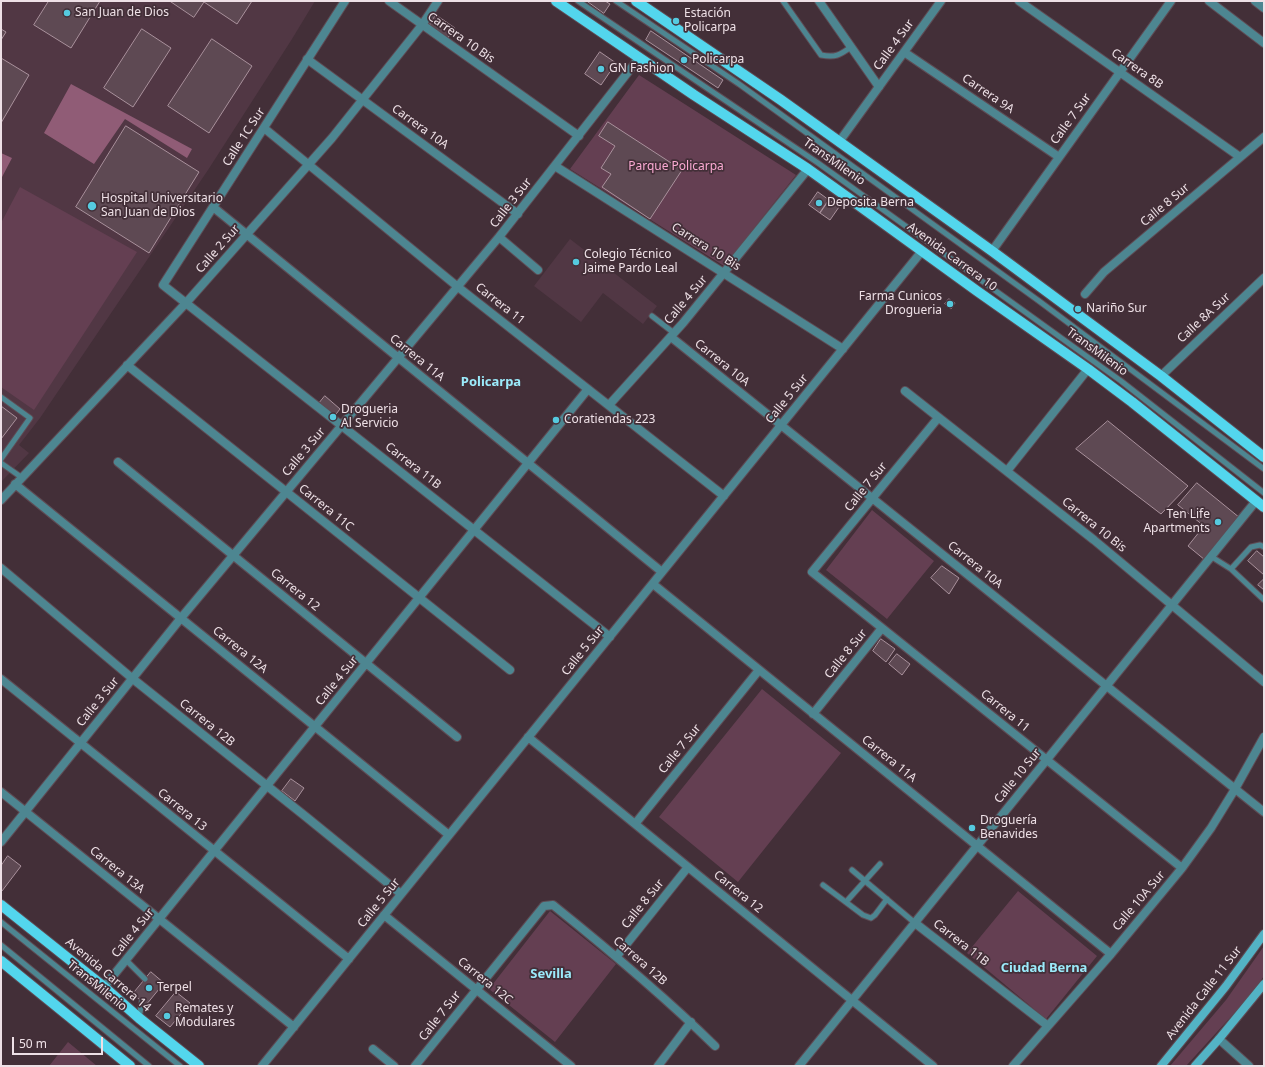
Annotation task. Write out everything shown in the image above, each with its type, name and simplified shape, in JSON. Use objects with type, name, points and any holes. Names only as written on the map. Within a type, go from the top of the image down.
[{"type":"main road","name":"Avenida Carrera 10","points":[[556,1],[694,95],[808,169],[1088,369],[1176,436],[1260,504]]},
{"type":"main road","points":[[636,1],[731,65],[992,251],[1161,376],[1264,457]]},
{"type":"main road","name":"Avenida Carrera 14","points":[[1,905],[104,987],[139,1018],[199,1066]]},
{"type":"main road","name":"Avenida Calle 11 Sur","points":[[1161,1066],[1226,986],[1264,934]]},
{"type":"main road","points":[[1,961],[130,1066]]},
{"type":"main road","points":[[1195,1066],[1264,984]]},
{"type":"street","name":"Calle 1C Sur","points":[[163,285],[345,1]]},
{"type":"street","name":"Carrera 10 Bis","points":[[389,1],[579,136]]},
{"type":"street","name":"Calle 2 Sur","points":[[1,500],[186,303],[332,138],[422,25],[438,1]]},
{"type":"street","points":[[819,1],[879,87]]},
{"type":"street","name":"Calle 4 Sur","points":[[839,142],[941,1]]},
{"type":"street","name":"Carrera 8B","points":[[1020,1],[1240,157]]},
{"type":"street","name":"Calle 7 Sur","points":[[992,251],[1171,1]]},
{"type":"street","points":[[1209,1],[1264,43]]},
{"type":"street","points":[[1255,1],[1264,8]]},
{"type":"street","name":"Carrera 9A","points":[[904,52],[1059,157]]},
{"type":"street","name":"Calle 3 Sur","points":[[1,842],[181,618],[518,214],[639,58]]},
{"type":"street","name":"Carrera 10A","points":[[307,59],[518,214]]},
{"type":"street","name":"Carrera 11","points":[[264,128],[458,287],[724,496]]},
{"type":"street","name":"Calle 8 Sur","points":[[1085,294],[1104,272],[1264,137]]},
{"type":"street","name":"Carrera 10 Bis","points":[[555,166],[843,349]]},
{"type":"street","name":"Calle 4 Sur","points":[[608,405],[672,335],[808,169]]},
{"type":"street","name":"Carrera 11A","points":[[213,207],[662,572]]},
{"type":"street","points":[[499,237],[538,270]]},
{"type":"street","name":"Calle 5 Sur","points":[[262,1066],[922,251]]},
{"type":"street","name":"Calle 8A Sur","points":[[1161,376],[1264,278]]},
{"type":"street","name":"Carrera 11B","points":[[163,285],[610,637]]},
{"type":"street","name":"Carrera 10A","points":[[672,335],[781,425],[1264,812]]},
{"type":"street","name":"Carrera 11C","points":[[127,365],[510,670]]},
{"type":"street","points":[[1007,471],[1088,369]]},
{"type":"street","name":"Calle 4 Sur","points":[[104,987],[588,389]]},
{"type":"street","name":"Carrera 10 Bis","points":[[905,391],[1094,540],[1264,682]]},
{"type":"street","name":"Calle 7 Sur","points":[[812,572],[938,418]]},
{"type":"street","name":"Carrera 12","points":[[118,462],[457,737]]},
{"type":"street","name":"Carrera 12A","points":[[15,484],[449,835]]},
{"type":"street","name":"Calle 10 Sur","points":[[799,1066],[1172,605],[1212,557],[1260,504]]},
{"type":"street","name":"Carrera 12B","points":[[1,568],[132,679],[401,894]]},
{"type":"street","name":"Carrera 11","points":[[812,572],[1182,868]]},
{"type":"street","name":"Carrera 11A","points":[[653,584],[1111,954]]},
{"type":"street","name":"Calle 8 Sur","points":[[814,714],[882,628]]},
{"type":"street","name":"Calle 7 Sur","points":[[635,824],[759,670]]},
{"type":"street","name":"Carrera 13","points":[[1,679],[348,959]]},
{"type":"street","name":"Carrera 12","points":[[528,737],[933,1066]]},
{"type":"street","name":"Calle 10A Sur","points":[[1013,1066],[1111,954],[1182,868],[1212,828],[1236,789],[1264,737]]},
{"type":"street","name":"Carrera 13A","points":[[1,792],[294,1027]]},
{"type":"street","name":"Calle 8 Sur","points":[[617,956],[688,867]]},
{"type":"street","name":"Carrera 12B","points":[[544,906],[553,905],[617,956],[691,1022],[715,1046]]},
{"type":"street","name":"Calle 7 Sur","points":[[415,1066],[544,906]]},
{"type":"street","name":"Carrera 12C","points":[[384,915],[571,1066]]},
{"type":"street","name":"Carrera 11B","points":[[915,922],[1048,1026]]},
{"type":"street","points":[[658,1066],[691,1022]]},
{"type":"street","points":[[1219,1039],[1249,1066]]},
{"type":"street","points":[[372,1049],[394,1066]]},
{"type":"lane","name":"TransMilenio","points":[[578,1],[818,163],[1121,381],[1264,493]]},
{"type":"lane","name":"TransMilenio","points":[[616,1],[739,84],[1039,302],[1264,469]]},
{"type":"lane","points":[[783,1],[821,55],[829,57],[838,56],[851,48]]},
{"type":"lane","points":[[652,316],[672,335]]},
{"type":"lane","points":[[1,397],[30,418],[1,459]]},
{"type":"lane","points":[[1,463],[21,477]]},
{"type":"lane","points":[[1231,569],[1251,547],[1260,544],[1264,547]]},
{"type":"lane","points":[[1212,557],[1231,569],[1264,600]]},
{"type":"lane","points":[[846,902],[880,864]]},
{"type":"lane","points":[[852,870],[915,922]]},
{"type":"lane","points":[[823,885],[863,915],[871,918],[887,899]]},
{"type":"lane","name":"TransMilenio","points":[[1,922],[180,1066]]},
{"type":"lane","points":[[1,945],[149,1066]]},
{"type":"lane","points":[[127,960],[145,979]]},
{"type":"lane","points":[[139,1018],[142,1001]]},
{"type":"shaded area","name":"Hospital Universitario San Juan de Dios","points":[[1,1],[315,1],[208,170],[40,418],[19,445],[29,453],[1,482]]},
{"type":"shaded area","points":[[71,84],[192,149],[187,158],[125,119],[94,164],[44,133]]},
{"type":"shaded area","points":[[1,153],[12,158],[1,179]]},
{"type":"shaded area","name":"Colegio Técnico Jaime Pardo Leal","points":[[570,239],[657,306],[643,324],[603,293],[581,322],[534,286]]},
{"type":"green space","name":"Parque Policarpa","points":[[639,75],[796,175],[724,266],[570,169]]},
{"type":"green space","points":[[20,187],[137,252],[34,410],[1,387],[1,223]]},
{"type":"green space","points":[[872,510],[934,561],[887,619],[826,570]]},
{"type":"green space","points":[[762,689],[841,753],[738,882],[659,817]]},
{"type":"green space","points":[[1018,891],[1097,956],[1046,1019],[967,953]]},
{"type":"green space","points":[[550,911],[616,964],[555,1042],[489,989]]},
{"type":"green space","points":[[1264,946],[1264,976],[1247,999],[1186,1066],[1170,1066],[1226,1000]]},
{"type":"green space","points":[[68,1042],[97,1066],[49,1066]]},
{"type":"building","name":"San Juan de Dios","points":[[49,1],[100,1],[71,48],[34,25]]},
{"type":"building","points":[[170,1],[252,1],[237,24],[204,2],[194,17]]},
{"type":"building","points":[[587,1],[605,1],[610,4],[604,13]]},
{"type":"building","points":[[436,15],[455,28],[447,39],[431,27],[430,24]]},
{"type":"building","points":[[1,29],[6,32],[1,40]]},
{"type":"building","points":[[142,29],[171,48],[133,107],[104,88]]},
{"type":"building","name":"Policarpa","points":[[651,31],[723,80],[718,88],[646,40]]},
{"type":"building","points":[[212,39],[252,66],[209,133],[168,106]]},
{"type":"building","name":"GN Fashion","points":[[600,52],[616,63],[601,85],[585,74]]},
{"type":"building","points":[[1,58],[29,75],[1,123]]},
{"type":"building","points":[[608,122],[682,170],[650,219],[602,187],[611,174],[601,168],[615,146],[599,136]]},
{"type":"building","points":[[126,126],[199,172],[149,253],[76,207]]},
{"type":"building","name":"Deposita Berna","points":[[818,192],[829,200],[820,213],[809,205]]},
{"type":"building","points":[[829,200],[839,207],[830,220],[820,213]]},
{"type":"building","name":"Farma Cunicos Drogueria","points":[[949,299],[955,303],[951,309],[945,304]]},
{"type":"building","points":[[325,396],[340,409],[333,418],[317,406]]},
{"type":"building","points":[[1,406],[17,418],[1,439]]},
{"type":"building","points":[[1108,421],[1188,486],[1161,514],[1076,449]]},
{"type":"building","name":"Ten Life Apartments","points":[[1197,483],[1240,518],[1205,560],[1188,546],[1204,526],[1178,505]]},
{"type":"building","points":[[1257,551],[1264,557],[1264,575],[1248,561]]},
{"type":"building","points":[[942,566],[959,578],[949,594],[931,578]]},
{"type":"building","points":[[1264,579],[1264,590],[1258,585]]},
{"type":"building","points":[[881,639],[895,649],[886,662],[873,651]]},
{"type":"building","points":[[897,654],[910,664],[902,675],[889,664]]},
{"type":"building","points":[[291,779],[304,788],[295,801],[282,791]]},
{"type":"building","points":[[8,856],[21,866],[2,891],[1,866]]},
{"type":"building","name":"Terpel","points":[[151,972],[164,983],[146,1005],[133,994]]},
{"type":"building","points":[[176,992],[190,1003],[170,1027],[156,1016]]},
{"type":"place","name":"San Juan de Dios","points":[[67,13]]},
{"type":"place","name":"Estación Policarpa","points":[[676,21]]},
{"type":"place","name":"Policarpa","points":[[684,60]]},
{"type":"place","name":"GN Fashion","points":[[601,69]]},
{"type":"place","name":"Deposita Berna","points":[[819,203]]},
{"type":"place","name":"Hospital Universitario San Juan de Dios","points":[[92,206]]},
{"type":"place","name":"Colegio Técnico Jaime Pardo Leal","points":[[576,262]]},
{"type":"place","name":"Farma Cunicos Drogueria","points":[[950,304]]},
{"type":"place","name":"Nariño Sur","points":[[1078,309]]},
{"type":"place","name":"Drogueria Al Servicio","points":[[333,417]]},
{"type":"place","name":"Coratiendas 223","points":[[556,420]]},
{"type":"place","name":"Ten Life Apartments","points":[[1218,522]]},
{"type":"place","name":"Droguería Benavides","points":[[972,828]]},
{"type":"place","name":"Terpel","points":[[149,988]]},
{"type":"place","name":"Remates y Modulares","points":[[167,1016]]},
{"type":"district","name":"Policarpa","points":[[491,382]]},
{"type":"district","name":"Ciudad Berna","points":[[1044,968]]},
{"type":"district","name":"Sevilla","points":[[551,974]]}]
